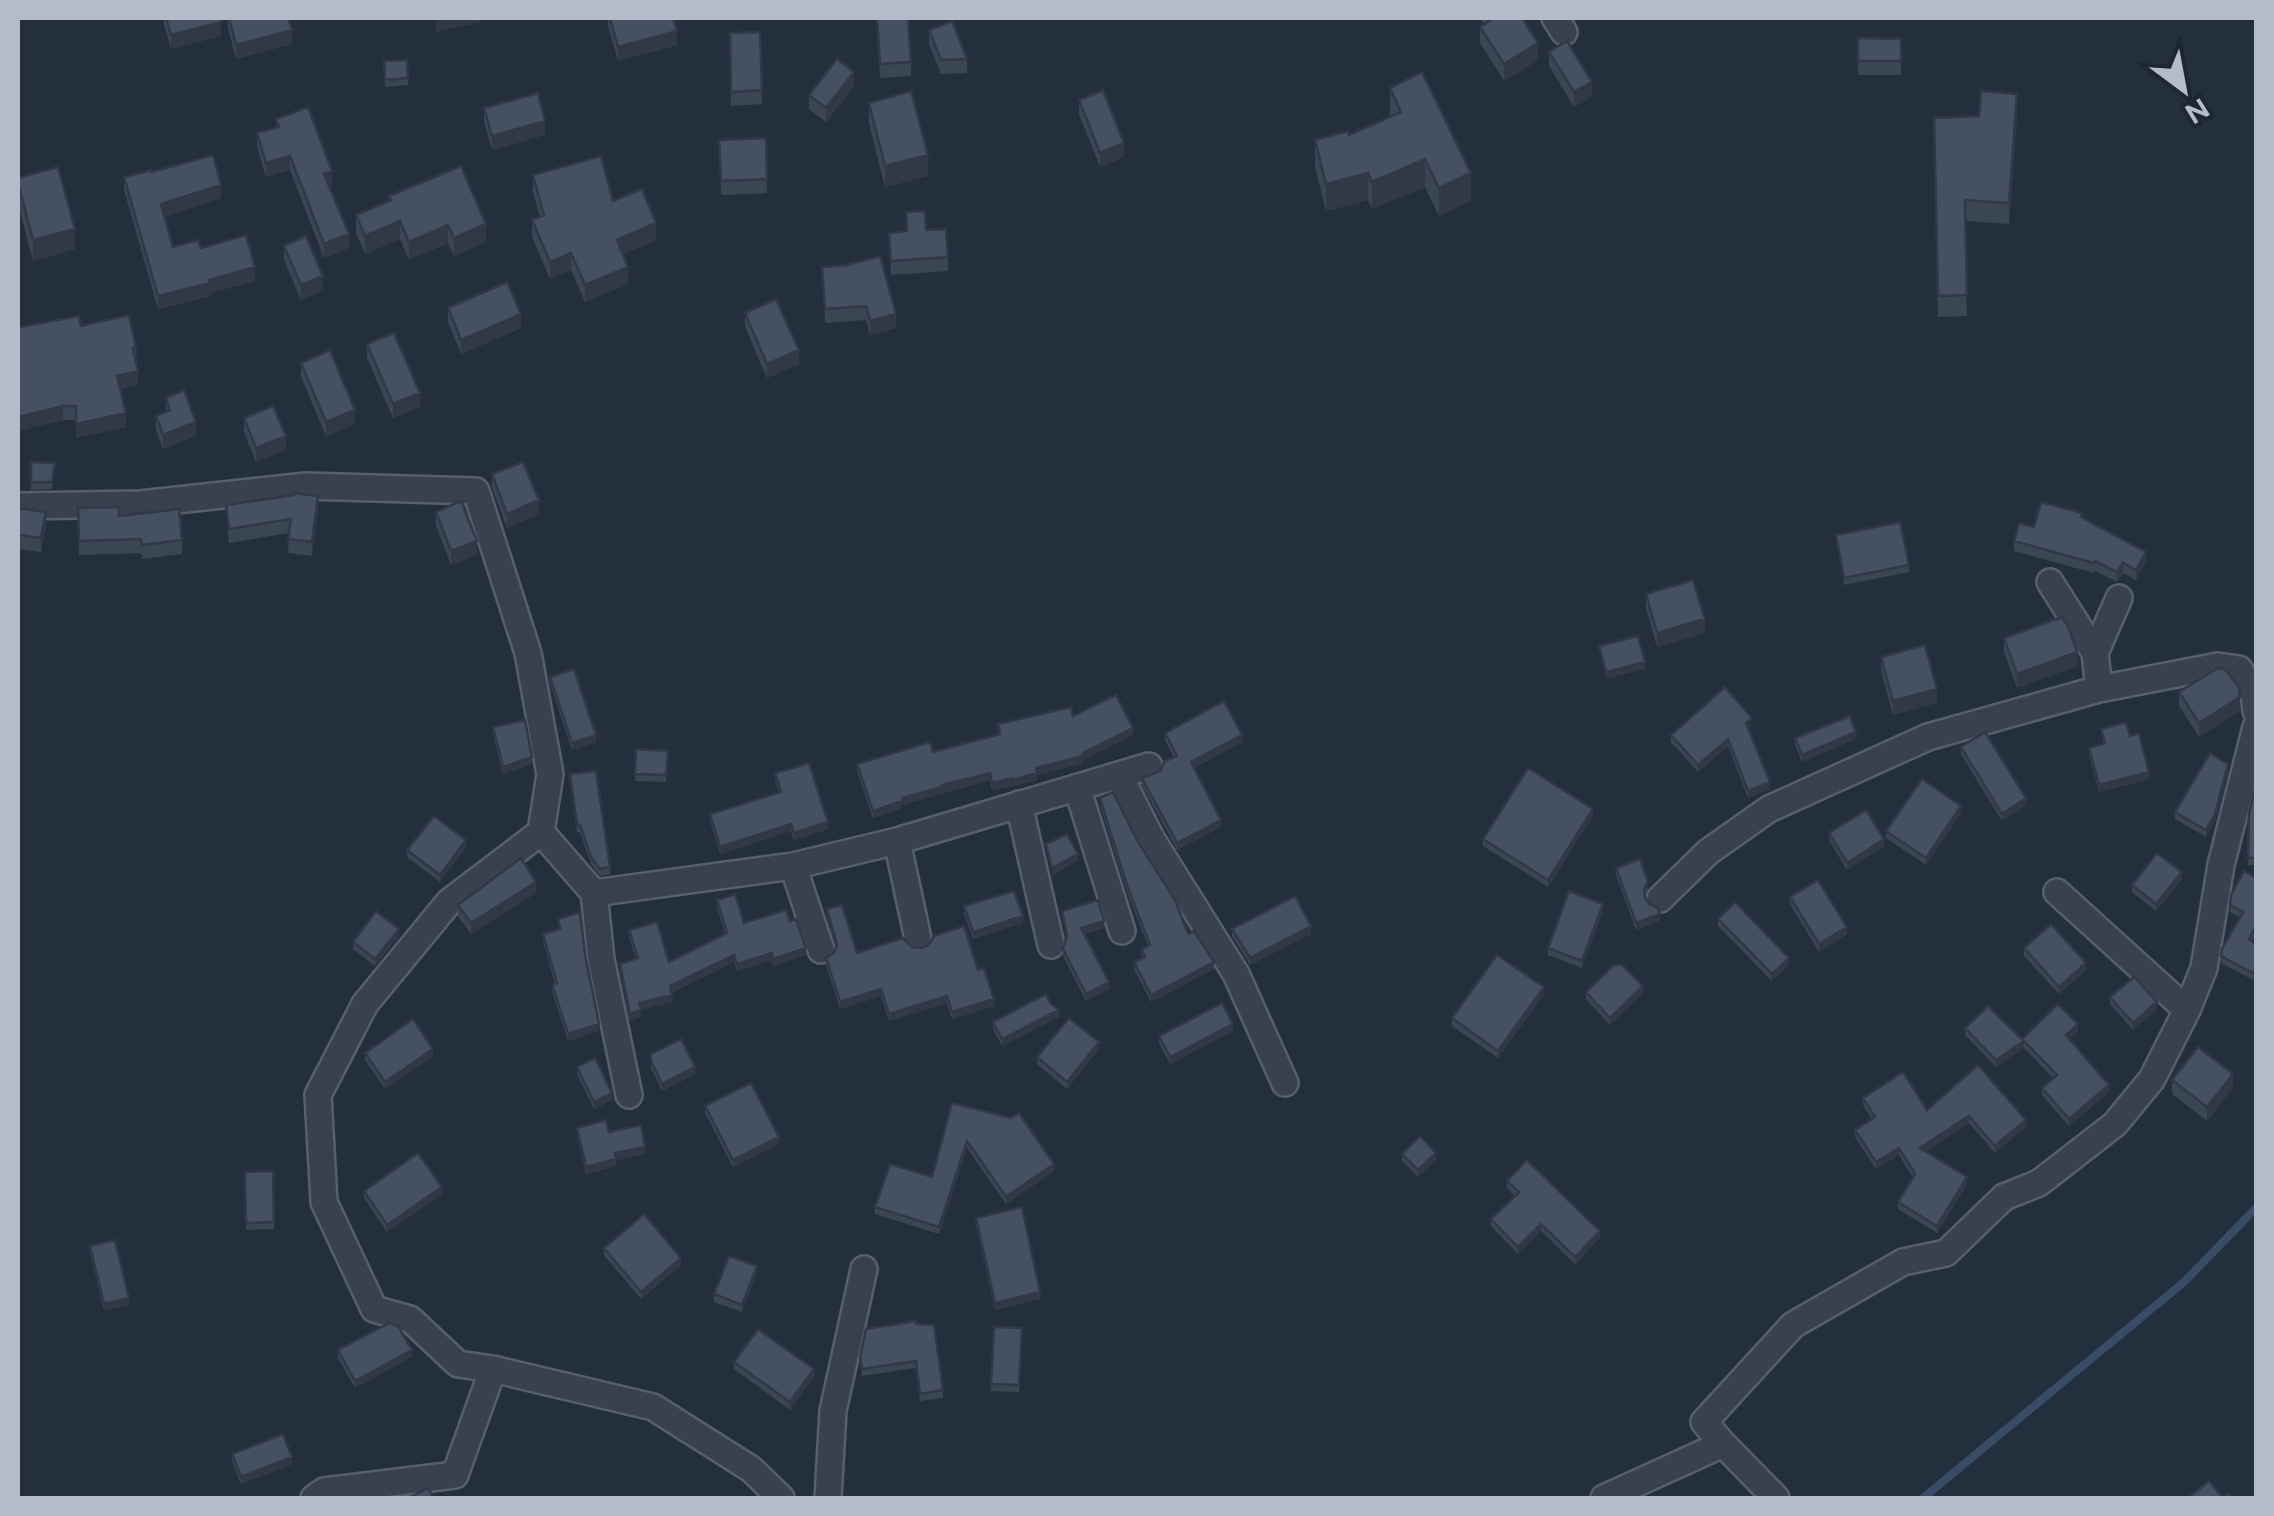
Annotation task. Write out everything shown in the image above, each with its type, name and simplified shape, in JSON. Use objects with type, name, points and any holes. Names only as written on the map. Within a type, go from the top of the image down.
[{"type":"street","points":[[18,506],[140,504],[306,486],[476,491],[528,652],[550,774],[541,832],[449,902],[365,1004],[318,1094],[324,1202],[374,1309],[410,1320],[458,1364],[653,1407],[751,1469],[781,1498]]},
{"type":"street","points":[[2050,582],[2095,653],[2099,689]]},
{"type":"street","points":[[2095,653],[2119,598]]},
{"type":"street","points":[[1660,899],[1708,852],[1770,809],[1928,737],[2099,689],[2218,666],[2239,668],[2254,694],[2256,711]]},
{"type":"street","points":[[1776,1498],[1704,1422],[1793,1326],[1903,1262],[1946,1253],[2004,1198],[2039,1183],[2115,1124],[2152,1079],[2204,968],[2220,864],[2256,727]]},
{"type":"street","points":[[594,893],[793,866],[897,841],[1148,766]]},
{"type":"street","points":[[1119,774],[1152,840],[1236,974],[1285,1083]]},
{"type":"street","points":[[1076,787],[1122,931]]},
{"type":"street","points":[[1019,804],[1051,945]]},
{"type":"street","points":[[541,832],[594,893],[601,960],[629,1094]]},
{"type":"street","points":[[897,841],[918,940]]},
{"type":"street","points":[[793,866],[820,950]]},
{"type":"street","points":[[2057,892],[2187,1010]]},
{"type":"street","points":[[828,1498],[834,1411],[864,1269]]},
{"type":"street","points":[[314,1498],[324,1491],[455,1475],[493,1370]]},
{"type":"street","points":[[1604,1498],[1723,1444]]},
{"type":"building","points":[[166,18],[220,18],[221,22],[171,35]]},
{"type":"building","points":[[229,18],[288,18],[292,30],[236,45]]},
{"type":"building","points":[[610,18],[673,18],[677,31],[618,47]]},
{"type":"building","points":[[877,18],[908,18],[911,62],[880,64]]},
{"type":"building","points":[[1491,18],[1522,18],[1538,43],[1504,64],[1480,27]]},
{"type":"building","points":[[952,21],[967,59],[941,60],[929,30]]},
{"type":"building","points":[[760,32],[762,90],[731,92],[730,33]]},
{"type":"building","points":[[1858,38],[1901,39],[1901,61],[1858,61]]},
{"type":"building","points":[[1567,41],[1592,82],[1574,92],[1549,52]]},
{"type":"building","points":[[837,59],[854,72],[826,108],[809,95]]},
{"type":"building","points":[[407,60],[408,78],[385,80],[384,61]]},
{"type":"building","points":[[1422,72],[1471,173],[1439,188],[1425,159],[1372,182],[1368,173],[1326,184],[1315,140],[1348,131],[1349,135],[1401,112],[1390,88]]},
{"type":"building","points":[[1103,90],[1124,143],[1100,153],[1079,100]]},
{"type":"building","points":[[911,91],[928,155],[885,166],[869,103]]},
{"type":"building","points":[[1981,91],[2017,94],[2009,203],[1965,200],[1967,295],[1938,296],[1934,118],[1979,116]]},
{"type":"building","points":[[538,93],[545,121],[492,136],[484,108]]},
{"type":"building","points":[[308,107],[332,171],[324,174],[349,234],[324,244],[290,156],[266,163],[257,133],[279,127],[276,119]]},
{"type":"building","points":[[766,138],[767,179],[721,181],[719,140]]},
{"type":"building","points":[[213,155],[221,185],[161,204],[173,247],[198,240],[201,248],[246,235],[255,267],[158,296],[124,177]]},
{"type":"building","points":[[601,156],[613,201],[642,189],[656,223],[617,240],[628,267],[585,285],[571,253],[550,262],[532,220],[544,215],[533,175]]},
{"type":"building","points":[[461,166],[486,224],[454,238],[448,225],[409,242],[400,221],[365,236],[356,215],[391,200],[389,196]]},
{"type":"building","points":[[58,167],[75,229],[33,240],[18,178]]},
{"type":"building","points":[[925,211],[926,230],[946,229],[948,257],[891,261],[889,233],[907,231],[906,212]]},
{"type":"building","points":[[306,236],[323,276],[301,285],[284,246]]},
{"type":"building","points":[[880,256],[896,314],[870,321],[866,306],[825,309],[822,267]]},
{"type":"building","points":[[507,282],[521,314],[461,340],[448,308]]},
{"type":"building","points":[[776,299],[799,350],[767,364],[745,313]]},
{"type":"building","points":[[129,315],[138,371],[117,376],[126,413],[76,424],[76,406],[63,406],[18,417],[19,327],[79,316],[81,326]]},
{"type":"building","points":[[394,333],[420,393],[393,404],[367,344]]},
{"type":"building","points":[[330,350],[355,410],[326,422],[301,363]]},
{"type":"building","points":[[184,390],[196,422],[163,435],[156,416],[170,410],[166,398]]},
{"type":"building","points":[[273,406],[286,436],[256,448],[244,418]]},
{"type":"building","points":[[31,462],[55,463],[52,482],[31,482]]},
{"type":"building","points":[[523,462],[539,500],[507,514],[492,474]]},
{"type":"building","points":[[294,493],[318,496],[312,542],[288,539],[291,519],[229,529],[226,505]]},
{"type":"building","points":[[461,501],[477,541],[451,551],[436,512]]},
{"type":"building","points":[[2041,502],[2082,513],[2081,517],[2146,552],[2136,570],[2123,563],[2117,572],[2095,561],[2014,541],[2019,523],[2034,527]]},
{"type":"building","points":[[119,507],[119,516],[179,509],[182,540],[142,545],[141,539],[79,541],[78,508]]},
{"type":"building","points":[[18,508],[46,512],[41,538],[18,535]]},
{"type":"building","points":[[1900,522],[1909,565],[1844,578],[1836,535]]},
{"type":"building","points":[[1693,580],[1705,619],[1657,633],[1646,594]]},
{"type":"building","points":[[2062,617],[2077,652],[2017,674],[2004,638]]},
{"type":"building","points":[[1638,636],[1645,662],[1606,672],[1599,646]]},
{"type":"building","points":[[1925,645],[1937,689],[1893,701],[1881,657]]},
{"type":"building","points":[[2218,668],[2226,670],[2239,688],[2240,697],[2199,723],[2179,692]]},
{"type":"building","points":[[574,669],[596,735],[572,743],[550,677]]},
{"type":"building","points":[[1725,687],[1752,718],[1746,723],[1770,782],[1748,791],[1728,739],[1698,765],[1671,735]]},
{"type":"building","points":[[1116,695],[1133,728],[1083,756],[1036,768],[1037,773],[1012,780],[992,783],[990,773],[942,785],[873,811],[857,764],[930,742],[933,752],[1000,734],[998,724],[1071,707],[1073,716]]},
{"type":"building","points":[[1224,701],[1242,735],[1191,762],[1221,820],[1177,843],[1142,778],[1160,771],[1165,761],[1177,756],[1165,733]]},
{"type":"building","points":[[1850,716],[1856,732],[1802,755],[1795,738]]},
{"type":"building","points":[[525,720],[532,757],[503,767],[493,727]]},
{"type":"building","points":[[2126,722],[2130,736],[2139,733],[2149,772],[2099,785],[2089,748],[2105,743],[2101,729]]},
{"type":"building","points":[[1985,732],[2026,798],[2002,814],[1961,747]]},
{"type":"building","points":[[636,749],[668,751],[666,775],[635,774]]},
{"type":"building","points":[[2210,753],[2228,764],[2215,814],[2206,830],[2175,812]]},
{"type":"building","points":[[809,763],[828,822],[794,833],[791,824],[720,847],[710,814],[781,792],[775,773]]},
{"type":"building","points":[[1528,768],[1593,809],[1548,880],[1483,839]]},
{"type":"building","points":[[596,771],[610,867],[600,869],[577,825],[570,774]]},
{"type":"building","points":[[1922,779],[1961,806],[1926,858],[1886,831]]},
{"type":"building","points":[[2256,784],[2256,858],[2248,858],[2249,813]]},
{"type":"building","points":[[1113,792],[1138,842],[1175,900],[1188,934],[1194,931],[1214,962],[1151,995],[1134,962],[1145,957],[1142,949],[1150,945],[1100,798]]},
{"type":"building","points":[[1866,810],[1884,839],[1847,863],[1829,833]]},
{"type":"building","points":[[434,816],[466,840],[440,875],[407,850]]},
{"type":"building","points":[[1067,834],[1078,854],[1052,868],[1046,844]]},
{"type":"building","points":[[2157,853],[2182,872],[2156,904],[2132,885]]},
{"type":"building","points":[[521,858],[536,882],[471,923],[458,905]]},
{"type":"building","points":[[1640,859],[1648,881],[1645,897],[1660,914],[1636,923],[1616,868]]},
{"type":"building","points":[[2244,871],[2256,878],[2256,926],[2249,939],[2256,944],[2253,973],[2221,956],[2243,912],[2230,905]]},
{"type":"building","points":[[1818,880],[1847,927],[1819,944],[1790,897]]},
{"type":"building","points":[[1014,891],[1023,916],[973,932],[964,906]]},
{"type":"building","points":[[1569,891],[1603,904],[1582,961],[1548,948]]},
{"type":"building","points":[[735,894],[744,923],[786,910],[790,921],[796,919],[806,948],[773,959],[772,953],[737,964],[734,955],[670,986],[672,995],[639,1003],[641,1010],[630,1014],[620,964],[638,958],[629,930],[657,922],[669,962],[727,933],[717,900]]},
{"type":"building","points":[[1295,896],[1311,926],[1250,958],[1232,929]]},
{"type":"building","points":[[1098,900],[1104,921],[1081,928],[1109,982],[1086,994],[1063,949],[1067,935],[1062,911]]},
{"type":"building","points":[[1735,902],[1789,958],[1772,974],[1718,919]]},
{"type":"building","points":[[842,905],[857,953],[903,938],[912,947],[922,948],[934,936],[964,926],[978,970],[984,968],[994,999],[952,1012],[947,996],[889,1014],[881,989],[840,1002],[826,958],[837,945],[827,909]]},
{"type":"building","points":[[376,911],[399,929],[375,959],[353,942]]},
{"type":"building","points":[[580,912],[599,1024],[568,1034],[552,984],[557,983],[543,934],[560,929],[558,919]]},
{"type":"building","points":[[2051,924],[2086,963],[2059,987],[2024,948]]},
{"type":"building","points":[[1497,955],[1544,987],[1498,1051],[1452,1018]]},
{"type":"building","points":[[1614,965],[1622,965],[1643,986],[1610,1018],[1586,992]]},
{"type":"building","points":[[2134,977],[2157,1002],[2133,1023],[2110,997]]},
{"type":"building","points":[[1046,994],[1059,1010],[1002,1039],[993,1022]]},
{"type":"building","points":[[1222,1003],[1233,1024],[1170,1057],[1159,1036]]},
{"type":"building","points":[[2058,1004],[2078,1024],[2066,1035],[2109,1085],[2069,1119],[2042,1088],[2057,1075],[2022,1039]]},
{"type":"building","points":[[1988,1006],[2024,1041],[1996,1060],[1965,1028]]},
{"type":"building","points":[[1069,1018],[1099,1042],[1067,1082],[1037,1057]]},
{"type":"building","points":[[413,1019],[433,1049],[385,1082],[365,1053]]},
{"type":"building","points":[[681,1039],[695,1067],[662,1084],[651,1054]]},
{"type":"building","points":[[2198,1047],[2233,1074],[2207,1107],[2172,1080]]},
{"type":"building","points":[[595,1058],[612,1093],[594,1102],[577,1067]]},
{"type":"building","points":[[1978,1065],[2026,1120],[1995,1146],[1969,1116],[1920,1148],[1967,1177],[1937,1226],[1898,1202],[1915,1174],[1899,1148],[1876,1162],[1855,1130],[1875,1117],[1863,1098],[1903,1072],[1927,1110]]},
{"type":"building","points":[[751,1083],[779,1137],[733,1160],[705,1106]]},
{"type":"building","points":[[952,1103],[1011,1118],[1019,1113],[1054,1164],[1006,1197],[967,1141],[939,1227],[875,1207],[890,1164],[932,1177]]},
{"type":"building","points":[[606,1120],[609,1132],[641,1125],[645,1147],[615,1153],[616,1159],[586,1167],[577,1128]]},
{"type":"building","points":[[1420,1136],[1436,1153],[1418,1170],[1402,1154]]},
{"type":"building","points":[[418,1153],[442,1187],[387,1225],[364,1191]]},
{"type":"building","points":[[1527,1160],[1600,1231],[1575,1257],[1541,1224],[1518,1247],[1491,1219],[1519,1192],[1507,1181]]},
{"type":"building","points":[[273,1171],[274,1222],[246,1223],[245,1172]]},
{"type":"building","points":[[1022,1207],[1040,1292],[995,1303],[976,1218]]},
{"type":"building","points":[[644,1214],[681,1258],[641,1292],[604,1248]]},
{"type":"building","points":[[115,1240],[129,1298],[104,1304],[90,1246]]},
{"type":"building","points":[[729,1256],[757,1266],[742,1305],[714,1294]]},
{"type":"building","points":[[916,1321],[934,1325],[943,1390],[920,1394],[916,1361],[862,1369],[860,1357],[866,1329]]},
{"type":"building","points":[[389,1323],[398,1326],[412,1350],[355,1381],[338,1350]]},
{"type":"building","points":[[994,1327],[1022,1328],[1019,1385],[991,1384]]},
{"type":"building","points":[[758,1329],[814,1369],[790,1402],[734,1362]]},
{"type":"building","points":[[283,1434],[292,1457],[241,1477],[232,1454]]},
{"type":"building","points":[[2209,1481],[2223,1498],[2189,1497]]},
{"type":"building","points":[[428,1488],[434,1498],[409,1498]]},
{"type":"waterway","points":[[1923,1498],[2184,1282],[2256,1208]]}]
